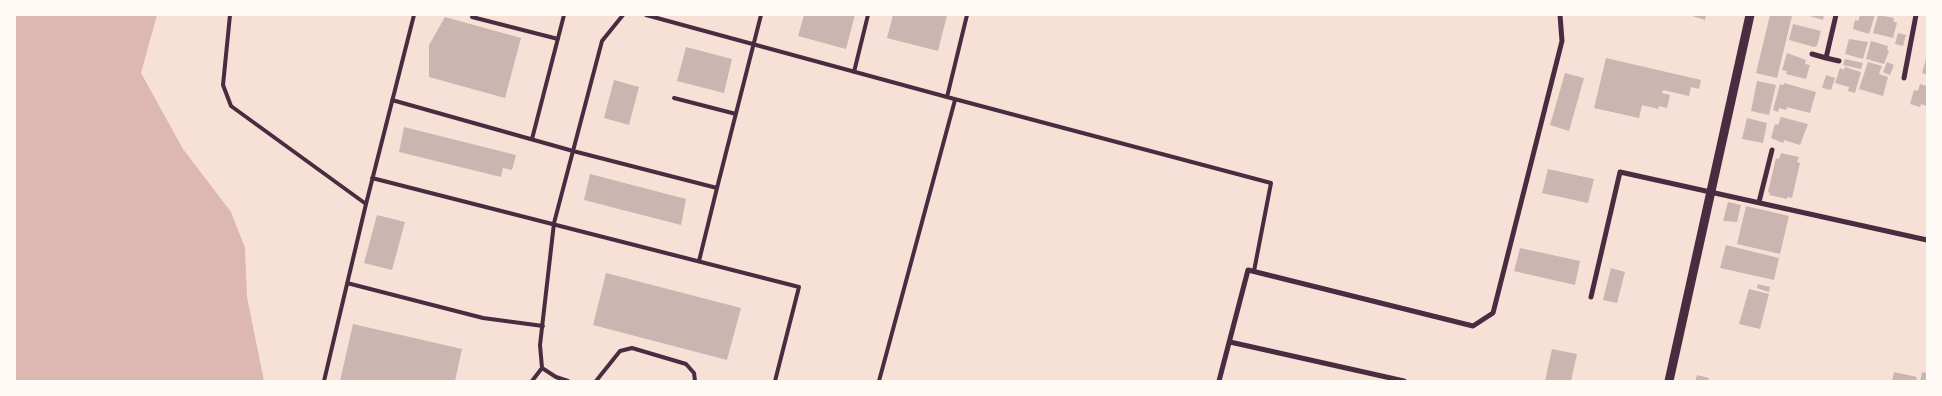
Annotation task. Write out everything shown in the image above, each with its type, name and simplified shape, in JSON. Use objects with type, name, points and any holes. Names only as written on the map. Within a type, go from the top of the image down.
[{"type":"street","points":[[1219,381],[1248,270],[1473,326],[1493,313],[1562,41],[1560,15]]},
{"type":"street","points":[[1669,381],[1750,15]]},
{"type":"street","points":[[1826,58],[1836,15]]},
{"type":"street","points":[[1904,78],[1916,15]]},
{"type":"street","points":[[1812,54],[1839,60]]},
{"type":"street","points":[[1759,202],[1772,150]]},
{"type":"street","points":[[1591,297],[1620,172],[1927,240]]},
{"type":"street","points":[[1230,342],[1404,381]]},
{"type":"lane","points":[[230,15],[223,85],[231,106],[366,204]]},
{"type":"lane","points":[[324,381],[372,178],[414,15]]},
{"type":"lane","points":[[490,22],[492,15]]},
{"type":"lane","points":[[532,139],[564,15]]},
{"type":"lane","points":[[532,381],[542,368],[540,345],[554,223],[602,41],[623,15]]},
{"type":"lane","points":[[646,15],[946,98],[1271,183],[1254,272]]},
{"type":"lane","points":[[698,261],[761,15]]},
{"type":"lane","points":[[854,72],[868,15]]},
{"type":"lane","points":[[946,98],[967,15]]},
{"type":"lane","points":[[472,17],[558,39]]},
{"type":"lane","points":[[674,98],[736,114]]},
{"type":"lane","points":[[392,100],[718,188]]},
{"type":"lane","points":[[879,381],[954,100]]},
{"type":"lane","points":[[372,178],[799,287],[774,381]]},
{"type":"lane","points":[[347,283],[483,318],[543,326]]},
{"type":"lane","points":[[596,381],[620,351],[632,348],[686,364],[694,373],[695,381]]},
{"type":"lane","points":[[542,368],[556,377],[568,381]]},
{"type":"shaded area","points":[[15,15],[157,15],[141,73],[183,149],[231,212],[245,248],[247,297],[264,381],[15,381]]},
{"type":"building","points":[[804,15],[855,15],[846,49],[798,36]]},
{"type":"building","points":[[893,15],[947,15],[938,51],[887,38]]},
{"type":"building","points":[[1689,15],[1706,15],[1705,20]]},
{"type":"building","points":[[1770,15],[1792,16],[1777,78],[1756,73]]},
{"type":"building","points":[[1806,15],[1824,15],[1823,20]]},
{"type":"building","points":[[1860,15],[1875,15],[1869,34],[1853,29],[1855,20],[1858,21]]},
{"type":"building","points":[[1878,15],[1894,18],[1893,21],[1897,23],[1893,38],[1873,33]]},
{"type":"building","points":[[445,17],[521,38],[505,98],[429,77],[429,45]]},
{"type":"building","points":[[1793,24],[1821,31],[1817,46],[1814,47],[1789,40]]},
{"type":"building","points":[[1898,33],[1906,35],[1903,46],[1895,44]]},
{"type":"building","points":[[1849,39],[1868,42],[1863,59],[1845,54]]},
{"type":"building","points":[[1871,41],[1888,46],[1887,50],[1889,51],[1884,64],[1866,59]]},
{"type":"building","points":[[686,47],[732,59],[724,93],[677,81]]},
{"type":"building","points":[[1787,53],[1806,60],[1805,64],[1810,65],[1806,79],[1786,74],[1787,71],[1782,70]]},
{"type":"building","points":[[1606,58],[1701,80],[1699,89],[1691,87],[1689,96],[1663,90],[1662,93],[1670,95],[1667,108],[1659,106],[1658,109],[1642,105],[1639,118],[1594,108]]},
{"type":"building","points":[[1845,59],[1863,63],[1861,69],[1843,65]]},
{"type":"building","points":[[1927,59],[1927,75],[1922,73]]},
{"type":"building","points":[[1868,62],[1882,66],[1879,74],[1888,77],[1883,96],[1859,89]]},
{"type":"building","points":[[1887,62],[1894,65],[1890,75],[1883,72]]},
{"type":"building","points":[[1845,67],[1861,72],[1855,93],[1848,91],[1849,87],[1835,83],[1840,68],[1844,70]]},
{"type":"building","points":[[1565,73],[1584,78],[1569,131],[1550,125]]},
{"type":"building","points":[[1826,75],[1835,78],[1831,90],[1822,88]]},
{"type":"building","points":[[614,80],[639,87],[629,125],[604,118]]},
{"type":"building","points":[[1757,81],[1776,85],[1769,115],[1751,111]]},
{"type":"building","points":[[1784,83],[1816,92],[1810,113],[1787,107],[1786,110],[1779,108],[1778,112],[1773,110],[1780,84],[1784,85]]},
{"type":"building","points":[[1920,84],[1927,86],[1927,106],[1921,104],[1920,107],[1910,104],[1914,90],[1918,91]]},
{"type":"building","points":[[1781,117],[1808,124],[1800,145],[1784,140],[1783,143],[1771,138],[1775,124],[1778,125]]},
{"type":"building","points":[[1747,118],[1767,123],[1763,143],[1742,139]]},
{"type":"building","points":[[404,127],[516,155],[512,170],[503,168],[501,177],[399,152]]},
{"type":"building","points":[[1781,153],[1799,157],[1797,162],[1800,163],[1792,198],[1787,197],[1787,199],[1769,195],[1770,193],[1768,192],[1776,158],[1779,159]]},
{"type":"building","points":[[1548,169],[1594,179],[1588,203],[1542,193]]},
{"type":"building","points":[[590,174],[686,199],[681,225],[584,200]]},
{"type":"building","points":[[1728,202],[1741,205],[1737,222],[1723,221]]},
{"type":"building","points":[[1746,206],[1789,216],[1780,254],[1737,244]]},
{"type":"building","points":[[377,215],[405,222],[392,270],[364,263]]},
{"type":"building","points":[[1726,245],[1779,258],[1774,280],[1720,268]]},
{"type":"building","points":[[1520,248],[1580,261],[1575,285],[1514,271]]},
{"type":"building","points":[[1611,268],[1625,272],[1617,303],[1603,300]]},
{"type":"building","points":[[606,273],[741,308],[727,360],[593,325]]},
{"type":"building","points":[[1758,284],[1770,287],[1769,292],[1757,288]]},
{"type":"building","points":[[1749,289],[1769,294],[1760,329],[1739,324]]},
{"type":"building","points":[[353,324],[462,349],[455,381],[340,381]]},
{"type":"building","points":[[1552,349],[1577,354],[1571,381],[1545,381]]},
{"type":"building","points":[[1894,372],[1917,377],[1916,381],[1892,381]]},
{"type":"building","points":[[1922,372],[1927,373],[1927,381],[1920,381]]},
{"type":"building","points":[[1697,375],[1709,378],[1708,381],[1695,381]]}]
